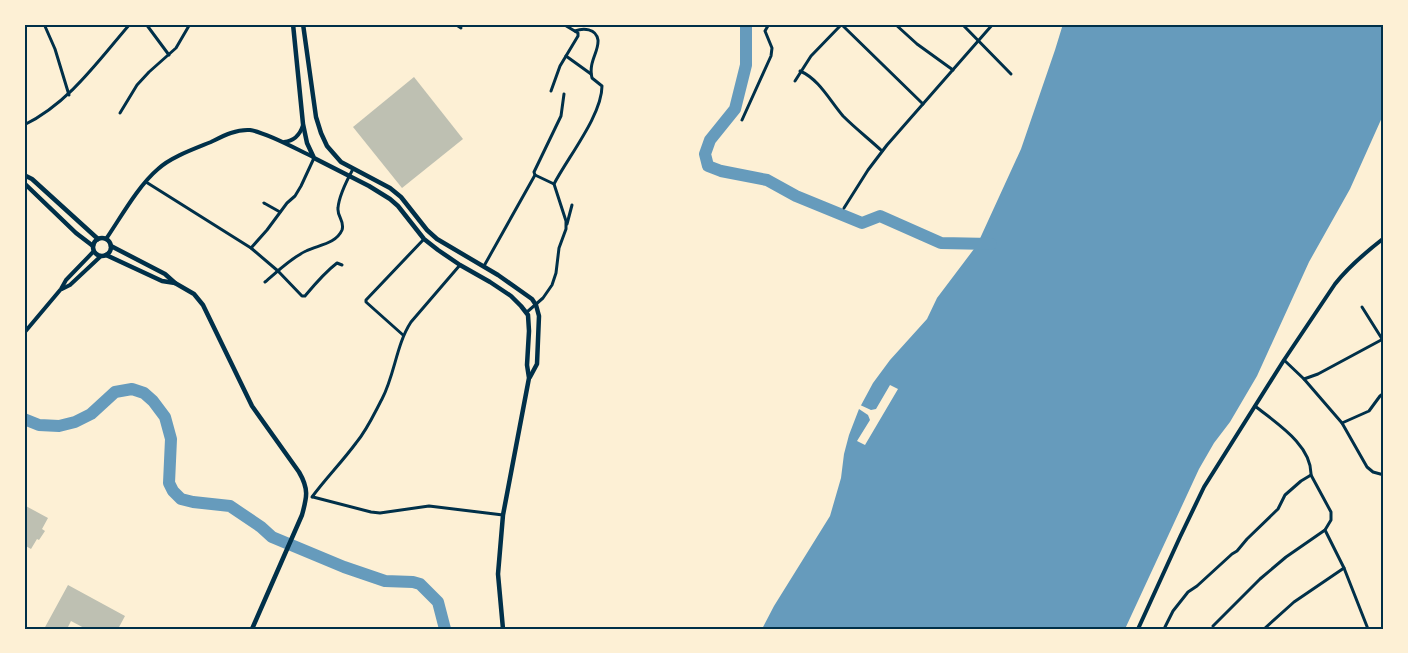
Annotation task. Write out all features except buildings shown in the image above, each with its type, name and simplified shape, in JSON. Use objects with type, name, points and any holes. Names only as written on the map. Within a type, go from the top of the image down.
[{"type":"highway","points":[[293,24],[303,124],[307,143],[314,158],[369,186],[398,206],[424,239],[460,265],[511,296],[527,312],[529,378]]},
{"type":"highway","points":[[303,24],[316,117],[327,146],[338,159],[390,188],[401,197],[437,239],[484,266],[527,295],[536,305],[539,316],[537,364],[529,378],[503,515],[498,574],[503,629]]},
{"type":"highway","points":[[24,175],[32,179],[98,239],[106,239],[111,246],[122,253],[165,274],[194,294],[203,305],[252,406],[305,483],[310,497],[252,629]]},
{"type":"highway","points":[[24,183],[76,233],[103,255],[162,281],[175,283]]},
{"type":"highway","points":[[94,248],[98,239]]},
{"type":"highway","points":[[103,255],[110,251],[111,246]]},
{"type":"street","points":[[44,24],[55,49],[69,95]]},
{"type":"street","points":[[24,125],[38,118],[69,95],[130,24]]},
{"type":"street","points":[[146,24],[169,55]]},
{"type":"street","points":[[120,113],[137,85],[176,48],[190,24]]},
{"type":"street","points":[[455,24],[461,27]]},
{"type":"street","points":[[551,91],[560,66],[578,36],[578,33],[563,24]]},
{"type":"street","points":[[742,120],[771,56],[772,48],[765,32],[769,24]]},
{"type":"street","points":[[795,81],[811,56],[842,24],[923,104]]},
{"type":"street","points":[[895,24],[916,44],[953,70]]},
{"type":"street","points":[[962,24],[1011,74]]},
{"type":"street","points":[[844,208],[882,151],[993,24]]},
{"type":"street","points":[[554,184],[599,106],[602,86],[592,78],[590,70],[597,38],[589,30],[575,31]]},
{"type":"street","points":[[566,56],[591,74]]},
{"type":"street","points":[[800,71],[807,74],[842,114],[882,151]]},
{"type":"street","points":[[484,266],[536,175],[534,172],[561,116],[564,94]]},
{"type":"street","points":[[280,142],[294,139],[303,124]]},
{"type":"street","points":[[106,239],[159,168],[182,154],[228,134],[251,130],[265,134],[314,158],[301,186],[251,248]]},
{"type":"street","points":[[265,282],[304,252],[338,237],[343,226],[343,220],[338,211],[339,204],[353,168]]},
{"type":"street","points":[[536,175],[554,184],[567,225]]},
{"type":"street","points":[[146,183],[251,248],[304,296],[337,263],[342,265]]},
{"type":"street","points":[[264,203],[280,212]]},
{"type":"street","points":[[527,312],[548,292],[554,279],[559,248],[572,205]]},
{"type":"street","points":[[1138,629],[1204,487],[1284,360],[1344,273],[1384,238]]},
{"type":"street","points":[[403,335],[366,300],[424,239]]},
{"type":"street","points":[[24,333],[94,248]]},
{"type":"street","points":[[61,289],[70,285],[103,255]]},
{"type":"street","points":[[460,265],[411,322],[403,335],[388,386],[368,426],[356,444],[310,497],[380,513],[429,506],[503,515]]},
{"type":"street","points":[[1304,380],[1383,340],[1362,306]]},
{"type":"street","points":[[1284,360],[1342,423],[1367,467],[1383,476],[1384,483]]},
{"type":"street","points":[[1342,423],[1369,411],[1384,393]]},
{"type":"street","points":[[1213,626],[1260,579],[1286,557],[1325,530],[1331,520],[1331,512],[1311,475],[1306,457],[1297,442],[1255,406]]},
{"type":"street","points":[[1166,629],[1173,611],[1188,592],[1237,551],[1278,509],[1285,495],[1311,475]]},
{"type":"street","points":[[1325,530],[1344,568],[1368,629]]},
{"type":"street","points":[[1263,629],[1294,602],[1344,568]]},
{"type":"water","points":[[1063,24],[1384,24],[1384,113],[1350,189],[1309,262],[1257,376],[1199,469],[1125,629],[762,629],[830,516],[841,478],[849,435],[859,409],[873,383],[890,360],[927,319],[937,298],[977,245],[1021,149]]},
{"type":"pier","points":[[890,385],[898,389],[865,445],[857,441],[870,420],[868,415],[856,407],[858,404],[871,410],[876,409]]},
{"type":"waterway","points":[[746,24],[746,65],[735,109],[710,140],[705,154],[708,166],[721,171],[767,180],[796,196],[862,223],[880,216],[941,243],[991,244]]},
{"type":"waterway","points":[[24,419],[39,425],[59,426],[75,422],[91,414],[115,392],[132,389],[144,393],[165,417],[171,439],[169,483],[181,499],[230,506],[272,537],[344,567],[385,581],[420,584],[438,602],[445,629]]}]
